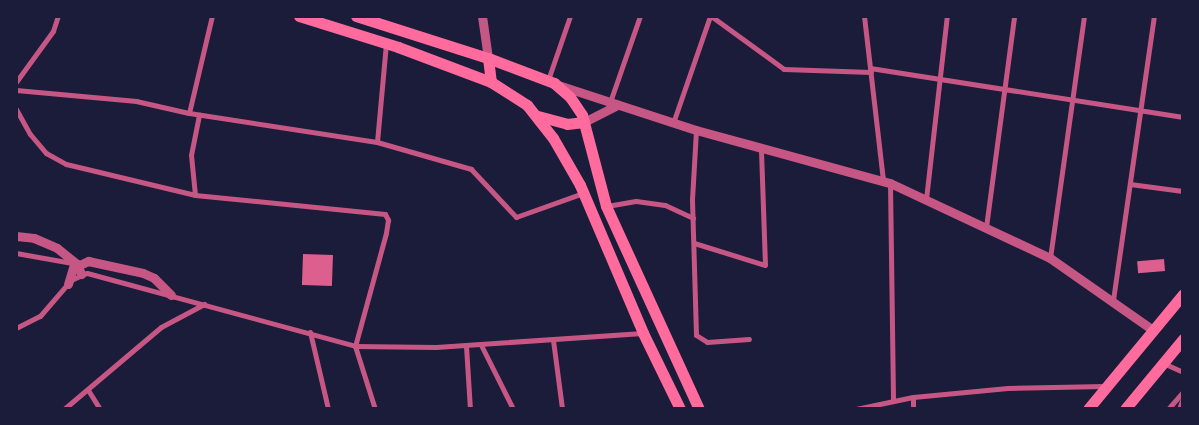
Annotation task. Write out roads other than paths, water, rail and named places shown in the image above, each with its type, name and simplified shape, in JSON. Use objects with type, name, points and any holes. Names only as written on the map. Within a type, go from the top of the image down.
[{"type":"main road","points":[[298,16],[386,43],[491,82],[527,105],[553,138],[584,193],[643,333],[680,409]]},
{"type":"main road","points":[[359,17],[488,58],[550,82],[570,97],[584,122],[606,206],[699,409]]},
{"type":"main road","points":[[488,58],[491,82]]},
{"type":"main road","points":[[534,114],[567,124],[584,122]]},
{"type":"main road","points":[[1088,409],[1183,294]]},
{"type":"main road","points":[[1125,409],[1183,339]]},
{"type":"street","points":[[16,82],[54,31],[58,16]]},
{"type":"street","points":[[189,113],[212,16]]},
{"type":"street","points":[[482,16],[488,58]]},
{"type":"street","points":[[570,16],[550,82],[696,130],[887,182],[1050,258],[1154,330]]},
{"type":"street","points":[[584,122],[614,104],[640,16]]},
{"type":"street","points":[[673,123],[711,16],[784,69],[870,70],[940,78],[1183,117]]},
{"type":"street","points":[[864,16],[887,182],[893,401]]},
{"type":"street","points":[[926,199],[946,16]]},
{"type":"street","points":[[986,227],[1014,16]]},
{"type":"street","points":[[1050,258],[1084,16]]},
{"type":"street","points":[[1113,300],[1154,16]]},
{"type":"street","points":[[377,142],[386,43]]},
{"type":"street","points":[[16,90],[136,102],[199,115],[377,142],[471,169],[516,217],[584,193]]},
{"type":"street","points":[[16,109],[30,134],[46,153],[66,164],[195,195],[386,216],[386,233],[355,346],[375,409]]},
{"type":"street","points":[[195,195],[191,155],[199,115]]},
{"type":"street","points":[[696,130],[693,218],[696,335],[707,342],[749,339]]},
{"type":"street","points":[[694,243],[765,265],[761,148]]},
{"type":"street","points":[[1130,184],[1183,191]]},
{"type":"street","points":[[606,206],[636,201],[666,206],[693,218]]},
{"type":"street","points":[[16,236],[34,238],[58,248],[77,264],[81,274]]},
{"type":"street","points":[[16,253],[77,264],[88,261],[143,273],[159,282],[171,296]]},
{"type":"street","points":[[68,284],[70,273],[77,264]]},
{"type":"street","points":[[16,328],[40,316],[68,284],[81,274],[93,274],[310,332],[355,346],[466,346],[643,333]]},
{"type":"street","points":[[64,409],[161,327],[204,304]]},
{"type":"street","points":[[310,332],[328,409]]},
{"type":"street","points":[[553,340],[562,408]]},
{"type":"street","points":[[481,345],[513,409]]},
{"type":"street","points":[[466,346],[470,409]]},
{"type":"street","points":[[1163,363],[1183,372]]},
{"type":"street","points":[[856,409],[913,397],[1008,388],[1107,386]]},
{"type":"street","points":[[88,390],[100,409]]},
{"type":"street","points":[[1168,409],[1183,392]]},
{"type":"street","points":[[912,409],[913,397]]},
{"type":"street","points":[[1179,409],[1183,398]]}]
